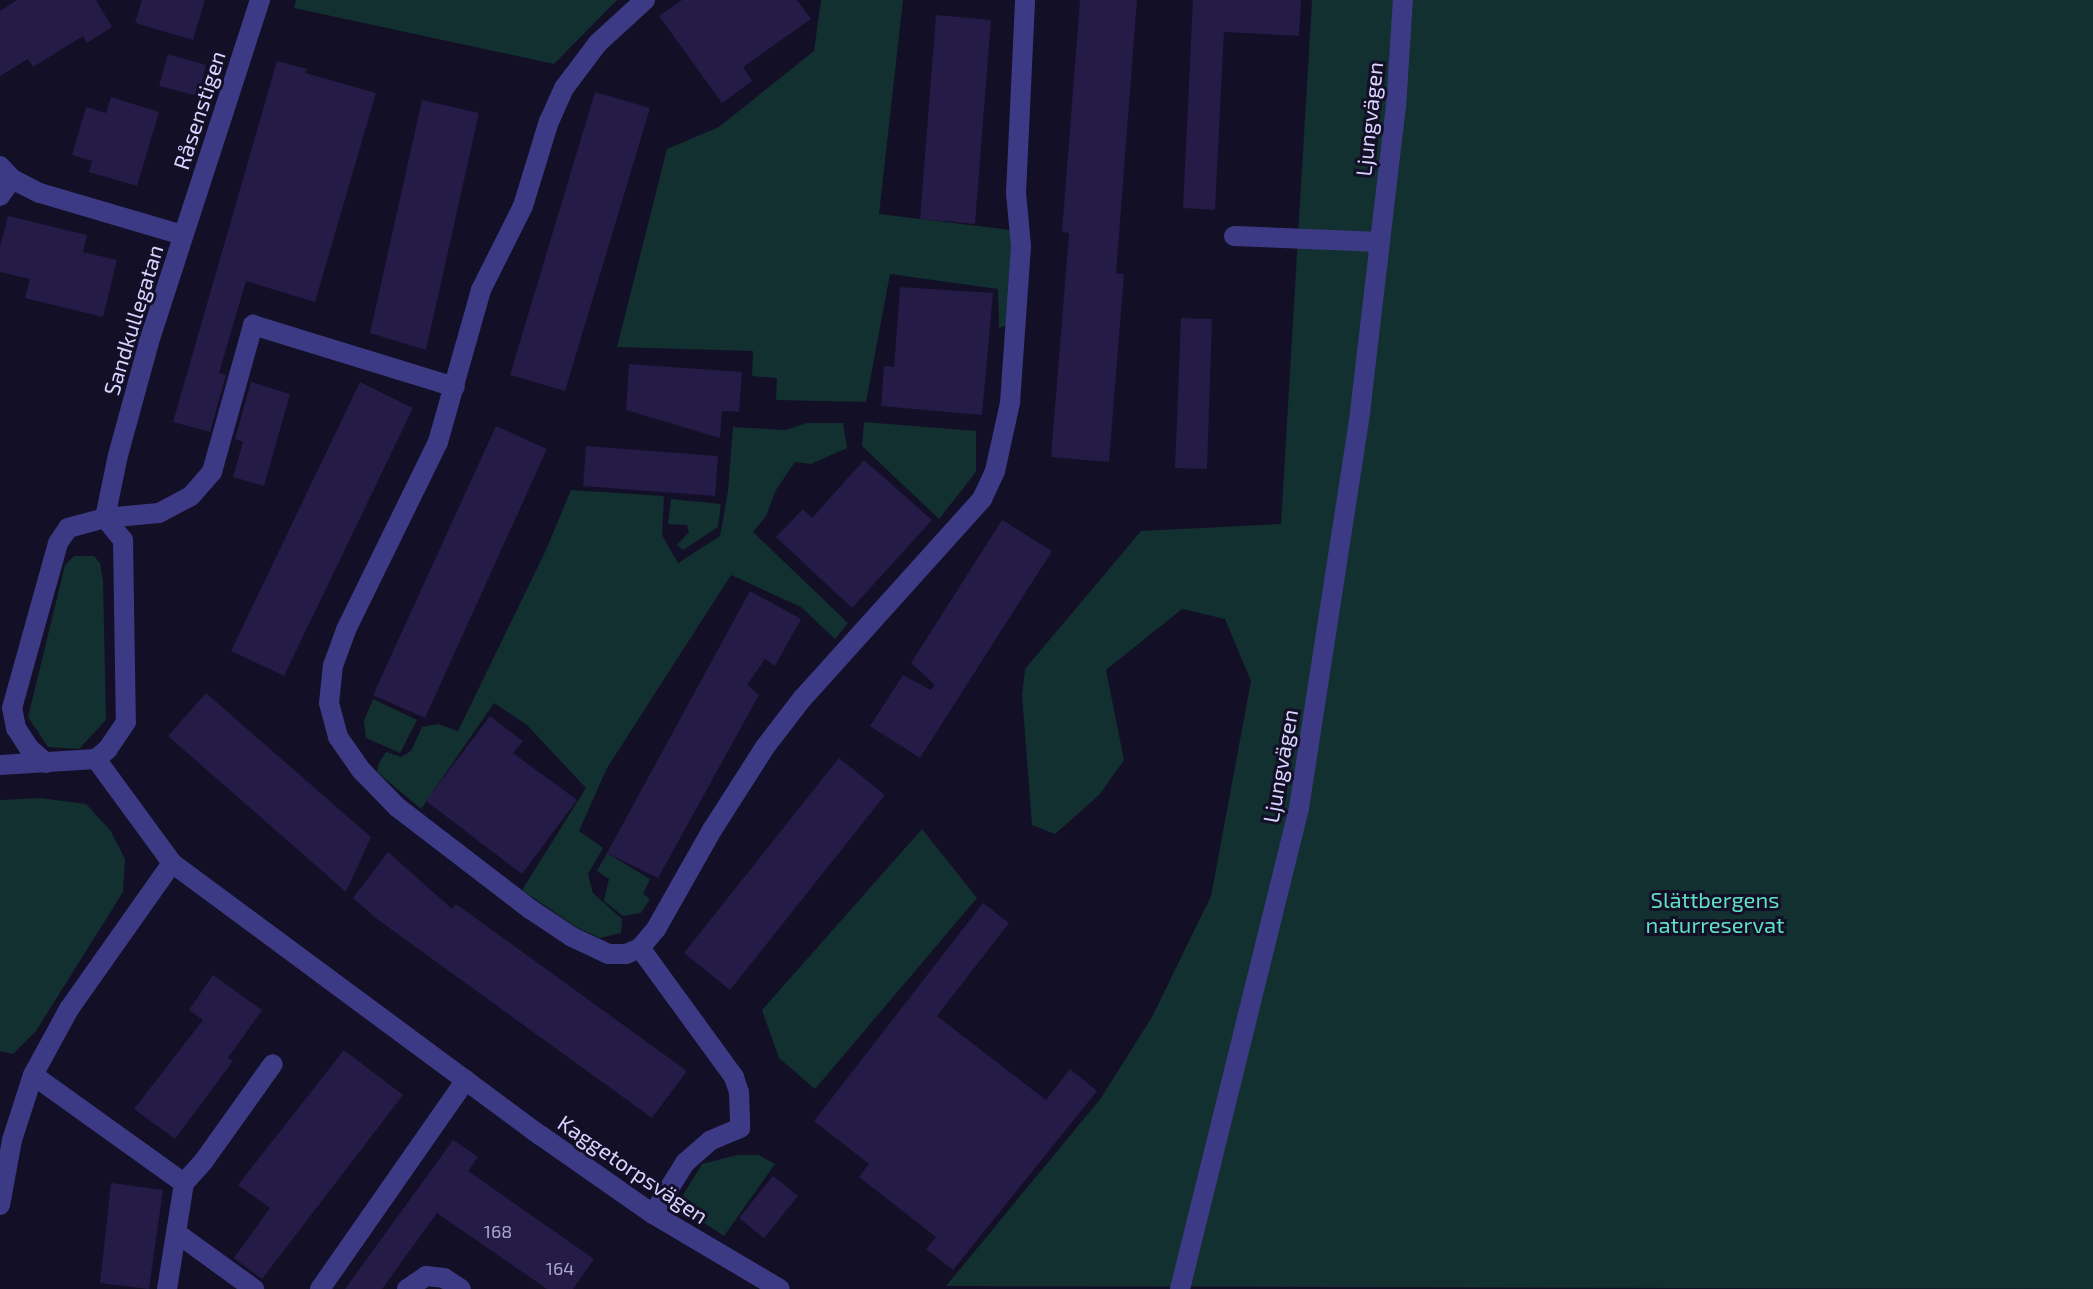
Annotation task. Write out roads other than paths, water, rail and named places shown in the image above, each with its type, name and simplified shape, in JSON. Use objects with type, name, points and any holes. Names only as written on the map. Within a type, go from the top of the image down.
[{"type":"street","name":"Råsenstigen","points":[[183,235],[260,0]]},
{"type":"street","points":[[645,0],[598,43],[564,88],[549,121],[523,206],[481,290],[438,442],[346,630],[333,665],[329,703],[338,737],[361,770],[397,807],[530,909],[572,937],[608,954],[626,954],[640,948],[656,929],[712,830],[765,747],[802,699],[982,499],[995,471],[1010,403],[1020,262],[1016,193],[1025,0]]},
{"type":"street","name":"Ljungvägen","points":[[1180,1289],[1299,808],[1360,412],[1403,0]]},
{"type":"street","name":"Sandkullegatan","points":[[4,180],[183,235],[145,356],[105,518]]},
{"type":"street","points":[[1234,236],[1380,242]]},
{"type":"street","points":[[46,763],[29,748],[16,728],[12,708],[58,543],[68,528],[105,518],[159,513],[191,496],[212,472],[253,325],[455,387]]},
{"type":"street","points":[[0,765],[96,759],[108,749],[126,722],[123,540],[105,518]]},
{"type":"street","name":"Kaggetorpsvägen","points":[[96,759],[172,863],[653,1214],[780,1289]]},
{"type":"street","points":[[0,1205],[12,1140],[33,1075],[69,1009],[172,863]]},
{"type":"street","points":[[640,948],[734,1077],[739,1092],[740,1128],[710,1141],[685,1163],[653,1214]]},
{"type":"street","points":[[167,1289],[184,1183],[203,1162],[273,1064]]},
{"type":"street","points":[[33,1075],[184,1183]]},
{"type":"street","points":[[320,1289],[466,1080]]},
{"type":"street","points":[[178,1234],[254,1289]]},
{"type":"street","points":[[407,1289],[426,1276],[444,1278],[461,1289]]},
{"type":"park label","name":"Slättbergens naturreservat","points":[[1715,912]]}]
